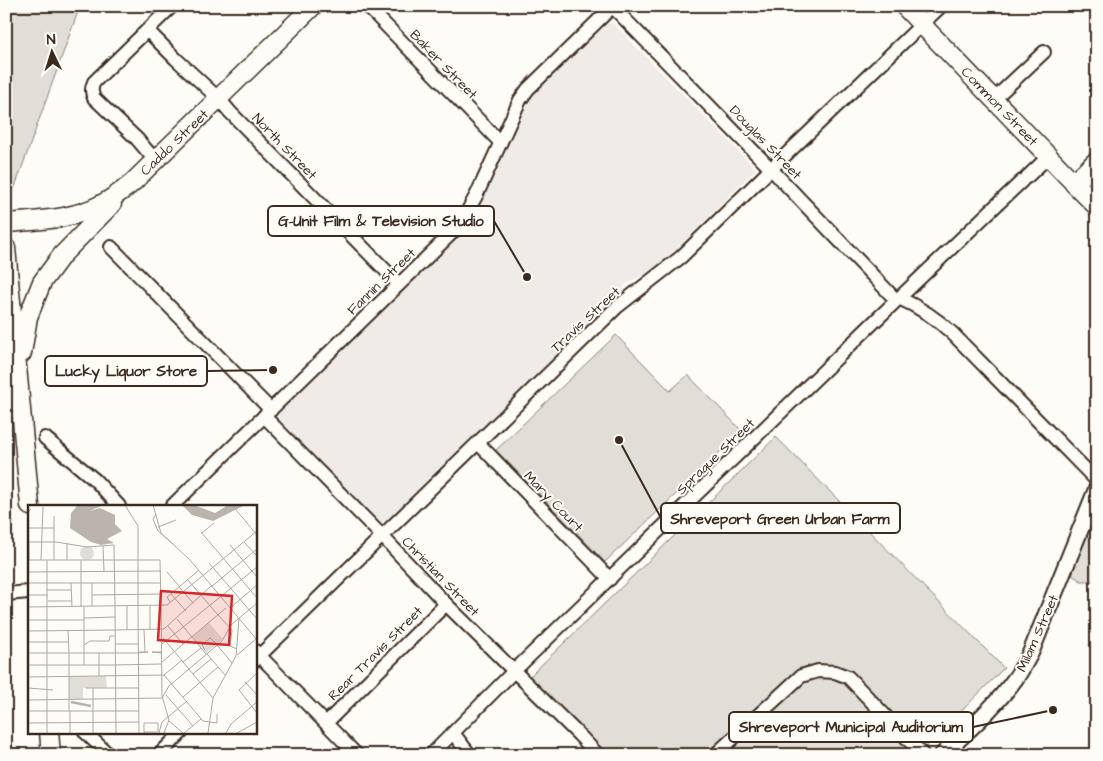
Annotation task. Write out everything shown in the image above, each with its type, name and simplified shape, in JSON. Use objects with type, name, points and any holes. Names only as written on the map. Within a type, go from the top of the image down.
[{"type":"main road","name":"Caddo Street","points":[[6,223],[56,218],[80,213],[101,205],[118,194],[131,184],[314,6]]},
{"type":"main road","name":"Common Street","points":[[904,6],[1097,206]]},
{"type":"main road","points":[[1074,183],[1097,161]]},
{"type":"main road","points":[[18,375],[28,317],[42,282],[62,255],[131,184]]},
{"type":"main road","points":[[6,248],[30,505]]},
{"type":"main road","points":[[49,734],[51,755]]},
{"type":"street","points":[[155,160],[137,139],[94,98],[91,91],[94,82],[172,6]]},
{"type":"street","name":"Baker Street","points":[[367,6],[500,142]]},
{"type":"street","name":"Fannin Street","points":[[173,505],[460,225],[477,194],[520,100],[528,89],[613,6]]},
{"type":"street","name":"Douglas Street","points":[[613,6],[898,299],[914,304],[928,312],[952,333],[1097,481]]},
{"type":"street","name":"Travis Street","points":[[257,656],[617,307],[681,257],[771,168],[941,6]]},
{"type":"street","name":"North Street","points":[[148,31],[219,98],[230,112],[399,284]]},
{"type":"street","points":[[994,99],[1044,52]]},
{"type":"street","name":"Sprague Street","points":[[430,755],[514,671],[898,299],[1049,156]]},
{"type":"street","name":"Christian Street","points":[[111,247],[446,604],[598,755]]},
{"type":"street","points":[[45,438],[95,480],[118,505]]},
{"type":"street","name":"Mary Court","points":[[478,443],[610,579]]},
{"type":"street","name":"Milam Street","points":[[942,755],[996,702],[1024,666],[1097,488]]},
{"type":"street","points":[[6,594],[28,592]]},
{"type":"street","name":"Rear Travis Street","points":[[326,723],[446,604]]},
{"type":"street","points":[[257,656],[357,755]]},
{"type":"street","points":[[715,755],[801,676],[818,671],[835,672],[848,677],[923,755]]},
{"type":"street","points":[[453,733],[470,755]]},
{"type":"street","points":[[87,734],[109,755]]},
{"type":"street","points":[[159,755],[180,734]]},
{"type":"shaded area","points":[[6,6],[80,6],[12,195],[6,190]]},
{"type":"shaded area","points":[[608,23],[614,24],[756,169],[663,261],[628,283],[384,523],[378,524],[281,425],[278,418],[280,409],[439,254],[473,216],[528,96]]},
{"type":"shaded area","points":[[616,335],[670,391],[688,375],[742,431],[605,562],[496,450]]},
{"type":"shaded area","points":[[776,437],[1004,668],[918,755],[606,755],[530,676]]},
{"type":"shaded area","points":[[1097,488],[1097,581],[1081,581],[1064,570]]},
{"type":"place","name":"G-Unit Film & Television Studio","points":[[527,277]]},
{"type":"place","name":"Lucky Liquor Store","points":[[273,370]]},
{"type":"place","name":"Shreveport Green Urban Farm","points":[[619,440]]},
{"type":"place","name":"Shreveport Municipal Auditorium","points":[[1053,710]]}]
